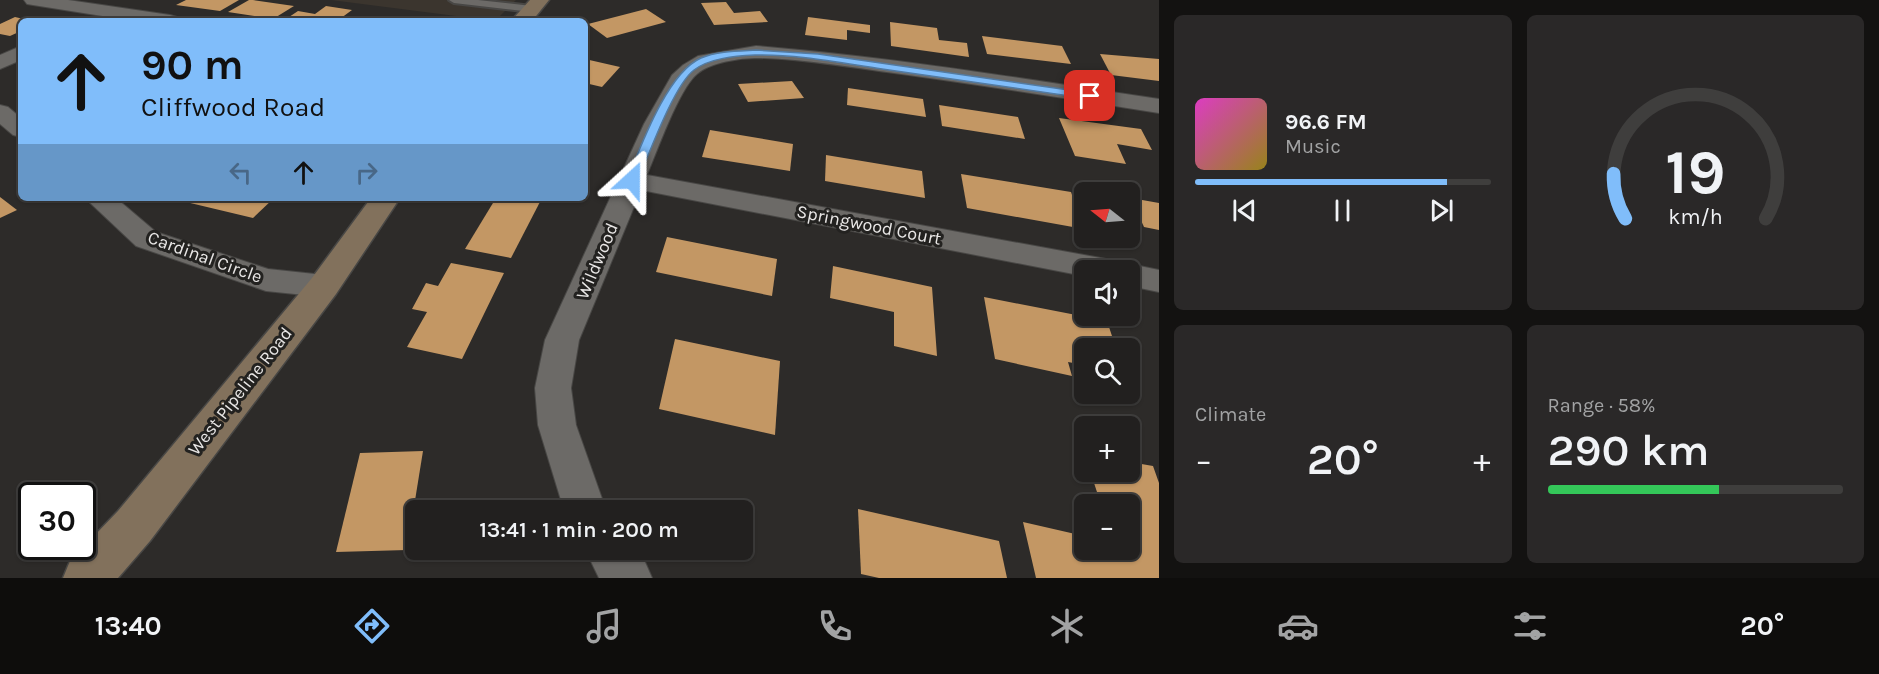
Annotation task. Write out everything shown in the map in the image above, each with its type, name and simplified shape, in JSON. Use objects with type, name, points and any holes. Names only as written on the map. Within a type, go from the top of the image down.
[{"type":"main road","name":"West Pipeline Road","points":[[87,578],[134,526],[324,286],[384,201]]},
{"type":"street","points":[[33,0],[150,18]]},
{"type":"street","points":[[90,18],[104,11]]},
{"type":"street","name":"Wildwood","points":[[582,500],[557,425],[553,388],[562,340],[656,124],[680,80],[690,69],[705,60],[756,52],[818,57],[1159,106]]},
{"type":"street","points":[[0,63],[18,54]]},
{"type":"street","points":[[0,112],[18,127]]},
{"type":"street","name":"Springwood Court","points":[[632,180],[1074,264]]},
{"type":"street","name":"Cardinal Circle","points":[[102,201],[146,239],[266,280],[324,286]]},
{"type":"street","points":[[1140,276],[1159,281]]},
{"type":"lane","points":[[454,0],[531,10]]},
{"type":"shaded area","points":[[331,0],[516,0],[498,18],[472,18]]},
{"type":"building","points":[[186,0],[239,0],[220,11],[176,5]]},
{"type":"building","points":[[249,0],[294,6],[275,18],[228,12]]},
{"type":"building","points":[[726,2],[734,13],[760,11],[768,22],[714,25],[701,3]]},
{"type":"building","points":[[326,6],[352,10],[341,18],[288,18],[298,11],[315,14]]},
{"type":"building","points":[[646,9],[666,22],[607,38],[588,24]]},
{"type":"building","points":[[15,17],[19,18],[18,32],[10,36],[0,34],[0,24]]},
{"type":"building","points":[[808,17],[870,25],[870,33],[847,30],[847,40],[805,35]]},
{"type":"building","points":[[890,22],[937,28],[939,40],[967,43],[969,57],[891,46]]},
{"type":"building","points":[[982,36],[1062,46],[1071,64],[987,54]]},
{"type":"building","points":[[1100,54],[1159,59],[1159,81],[1111,75]]},
{"type":"building","points":[[588,60],[620,67],[602,87],[588,84]]},
{"type":"building","points":[[792,81],[804,98],[748,102],[738,84]]},
{"type":"building","points":[[848,88],[923,99],[926,117],[847,105]]},
{"type":"building","points":[[939,105],[1018,117],[1025,139],[942,126]]},
{"type":"building","points":[[1059,118],[1141,129],[1152,150],[1117,144],[1126,164],[1075,156]]},
{"type":"building","points":[[710,130],[793,144],[790,171],[702,157]]},
{"type":"building","points":[[826,155],[922,171],[925,198],[825,181]]},
{"type":"building","points":[[961,174],[1071,192],[1074,201],[1074,227],[967,208]]},
{"type":"building","points":[[0,197],[17,210],[0,218]]},
{"type":"building","points":[[1140,200],[1159,203],[1159,230],[1144,227],[1140,218]]},
{"type":"building","points":[[187,201],[271,201],[253,218]]},
{"type":"building","points":[[494,201],[540,201],[511,258],[465,249]]},
{"type":"building","points":[[667,237],[777,259],[772,296],[656,272]]},
{"type":"building","points":[[451,263],[504,273],[462,359],[407,347],[427,312],[412,309],[426,283],[438,286]]},
{"type":"building","points":[[833,266],[932,287],[937,356],[894,346],[894,312],[830,298]]},
{"type":"building","points":[[984,297],[1074,315],[1074,326],[1109,326],[1113,338],[1074,338],[1074,363],[1068,362],[1072,376],[995,359]]},
{"type":"building","points":[[675,339],[780,361],[775,435],[659,409]]},
{"type":"building","points":[[423,451],[415,500],[405,500],[405,550],[336,552],[360,453]]},
{"type":"building","points":[[1140,464],[1153,466],[1159,483],[1159,578],[1036,578],[1023,522],[1074,534],[1074,560],[1140,560],[1140,494],[1098,494],[1094,482],[1140,482]]},
{"type":"building","points":[[858,509],[999,541],[1007,578],[879,578],[861,574]]},
{"type":"route","points":[[632,180],[656,124],[680,80],[690,69],[705,60],[734,54],[756,52],[818,57],[1090,96]]}]
